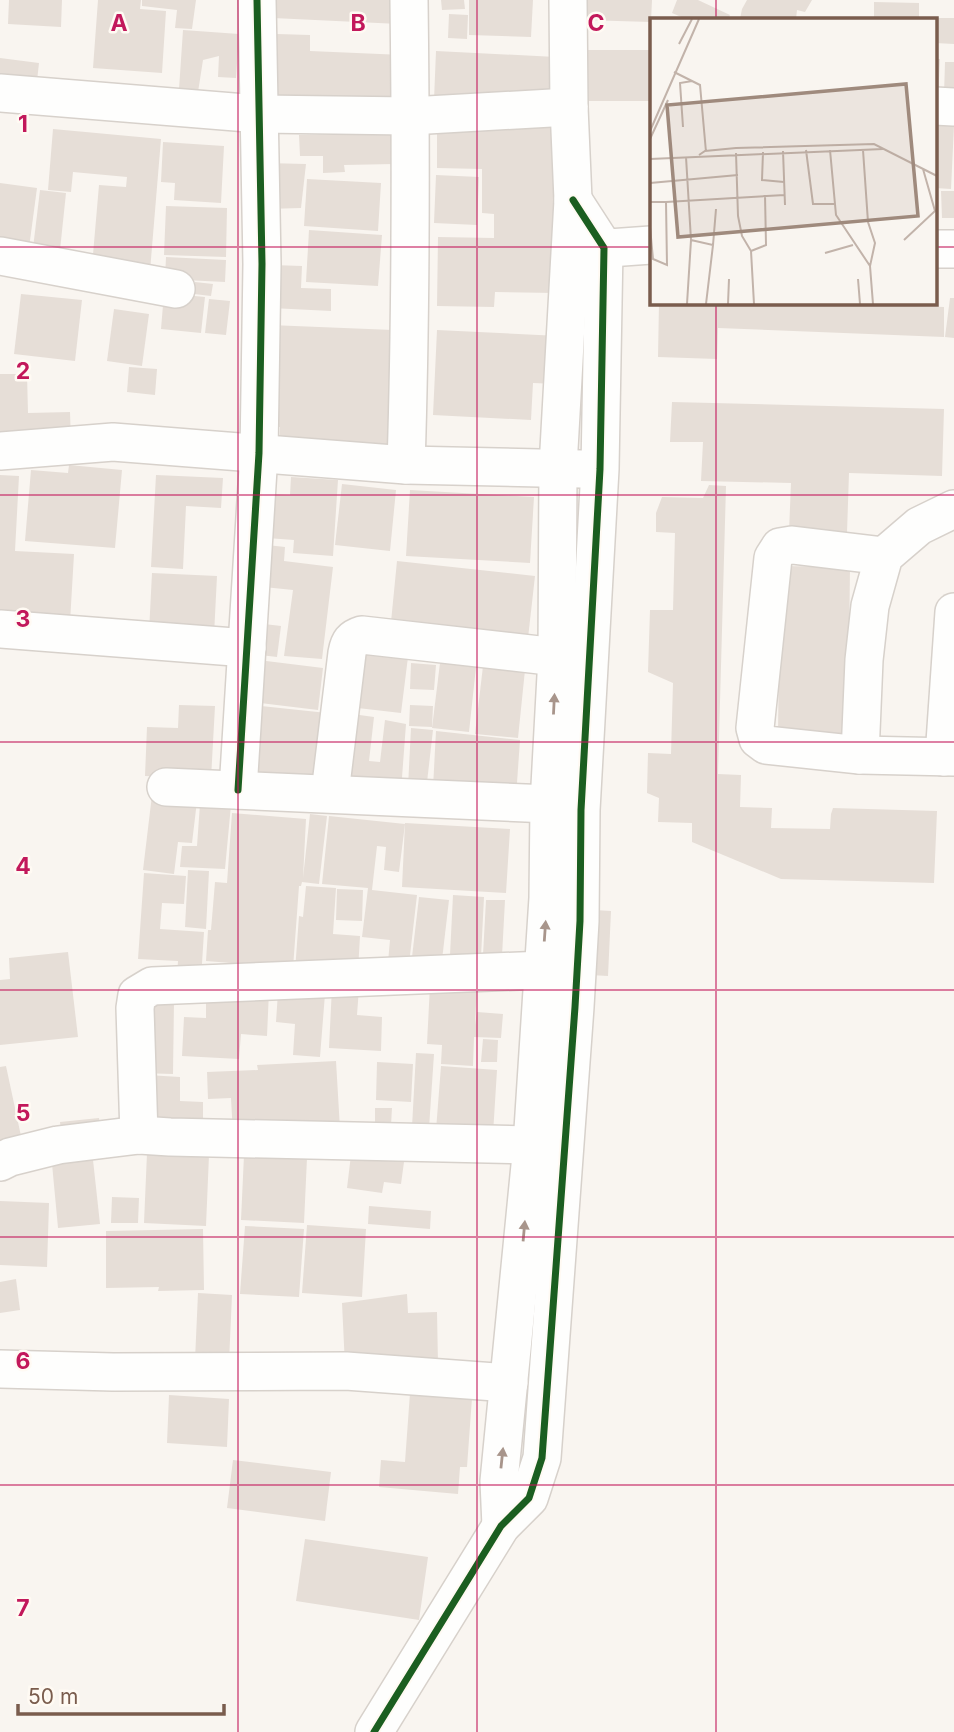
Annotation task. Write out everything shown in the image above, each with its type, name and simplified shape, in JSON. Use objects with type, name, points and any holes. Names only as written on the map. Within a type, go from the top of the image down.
[{"type":"street","points":[[237,790],[259,453],[261,264],[257,0]]},
{"type":"street","points":[[406,465],[409,356],[408,0]]},
{"type":"street","points":[[374,1732],[501,1526],[529,1498],[542,1458],[575,1007],[580,921],[581,810],[600,470],[587,249],[573,200],[568,0]]},
{"type":"street","points":[[0,93],[259,114],[410,116],[569,107]]},
{"type":"street","points":[[936,107],[954,107]]},
{"type":"street","points":[[587,249],[650,245]]},
{"type":"street","points":[[501,1526],[499,1481],[532,1145],[548,898],[549,804],[557,657],[558,467],[587,249]]},
{"type":"street","points":[[936,249],[954,249]]},
{"type":"street","points":[[0,256],[176,289]]},
{"type":"street","points":[[0,451],[113,442],[406,465],[600,470]]},
{"type":"street","points":[[860,755],[864,660],[870,606],[884,556],[919,526],[954,509]]},
{"type":"street","points":[[884,556],[792,545],[780,547],[773,558],[755,728],[758,739],[766,745],[860,755],[949,757],[954,612]]},
{"type":"street","points":[[0,629],[247,648]]},
{"type":"street","points":[[330,793],[347,653],[349,643],[354,637],[362,635],[557,657]]},
{"type":"street","points":[[166,787],[549,804]]},
{"type":"street","points":[[139,1135],[135,1009],[137,995],[152,986],[543,970]]},
{"type":"street","points":[[0,1162],[58,1145],[139,1135],[532,1145]]},
{"type":"street","points":[[0,1369],[113,1372],[346,1371],[509,1383]]},
{"type":"building","points":[[9,0],[62,0],[61,27],[8,24]]},
{"type":"building","points":[[98,0],[141,0],[140,9],[166,11],[162,73],[93,68]]},
{"type":"building","points":[[142,0],[196,0],[192,29],[175,28],[177,10],[142,6]]},
{"type":"building","points":[[274,0],[400,0],[399,24],[273,18]]},
{"type":"building","points":[[441,0],[464,0],[465,9],[442,10]]},
{"type":"building","points":[[469,0],[533,0],[531,37],[469,35]]},
{"type":"building","points":[[585,0],[652,0],[650,22],[584,20]]},
{"type":"building","points":[[677,0],[698,0],[730,15],[728,18],[684,18],[672,13]]},
{"type":"building","points":[[747,0],[812,0],[805,12],[797,10],[796,18],[740,18]]},
{"type":"building","points":[[874,2],[919,3],[919,18],[874,18]]},
{"type":"building","points":[[449,14],[468,15],[467,39],[448,38]]},
{"type":"building","points":[[936,18],[954,18],[954,44],[936,43]]},
{"type":"building","points":[[183,30],[239,34],[236,78],[218,77],[219,56],[203,60],[196,105],[178,104]]},
{"type":"building","points":[[277,34],[310,35],[310,51],[403,55],[401,105],[275,100]]},
{"type":"building","points":[[582,50],[650,50],[650,101],[583,101]]},
{"type":"building","points":[[436,51],[556,57],[554,101],[434,100]]},
{"type":"building","points":[[0,58],[39,63],[36,90],[0,86]]},
{"type":"building","points":[[936,59],[940,59],[938,97]]},
{"type":"building","points":[[945,62],[954,62],[954,96],[944,95]]},
{"type":"building","points":[[936,124],[954,125],[951,189],[936,188]]},
{"type":"building","points":[[437,125],[558,127],[555,293],[495,292],[494,307],[437,306],[438,237],[494,238],[494,214],[482,213],[482,169],[437,168]]},
{"type":"building","points":[[53,129],[161,139],[150,271],[92,266],[99,185],[126,187],[127,177],[73,172],[71,192],[48,190]]},
{"type":"building","points":[[393,134],[394,164],[344,165],[345,172],[323,173],[323,156],[300,156],[299,135]]},
{"type":"building","points":[[163,142],[224,146],[221,203],[174,200],[175,183],[161,182]]},
{"type":"building","points":[[266,163],[306,164],[301,208],[267,209]]},
{"type":"building","points":[[436,175],[479,177],[477,225],[434,223]]},
{"type":"building","points":[[307,179],[381,183],[378,231],[304,226]]},
{"type":"building","points":[[0,183],[37,188],[29,248],[0,243]]},
{"type":"building","points":[[40,190],[66,193],[60,250],[33,248]]},
{"type":"building","points":[[941,191],[954,191],[954,218],[942,218]]},
{"type":"building","points":[[166,206],[227,208],[226,257],[164,255]]},
{"type":"building","points":[[309,230],[382,235],[378,286],[306,282]]},
{"type":"building","points":[[166,257],[226,260],[225,282],[165,279]]},
{"type":"building","points":[[273,265],[302,266],[301,288],[331,289],[331,311],[271,308]]},
{"type":"building","points":[[195,282],[213,284],[211,296],[194,294]]},
{"type":"building","points":[[164,293],[205,297],[201,333],[161,329]]},
{"type":"building","points":[[21,294],[82,300],[75,361],[14,354]]},
{"type":"building","points":[[950,298],[954,298],[954,338],[945,337]]},
{"type":"building","points":[[209,299],[230,301],[226,335],[205,333]]},
{"type":"building","points":[[659,304],[862,304],[944,307],[944,337],[718,328],[717,359],[658,357]]},
{"type":"building","points":[[114,309],[149,314],[142,366],[107,361]]},
{"type":"building","points":[[270,325],[393,330],[387,454],[279,449],[280,427],[266,426]]},
{"type":"building","points":[[437,330],[559,336],[557,384],[533,383],[531,420],[433,415]]},
{"type":"building","points":[[129,367],[157,369],[155,395],[127,392]]},
{"type":"building","points":[[0,374],[27,374],[28,413],[70,412],[71,443],[0,444]]},
{"type":"building","points":[[672,402],[944,409],[942,476],[849,473],[847,533],[789,532],[791,483],[701,481],[703,442],[670,442]]},
{"type":"building","points":[[69,465],[122,470],[115,548],[25,541],[31,470],[68,473]]},
{"type":"building","points":[[0,475],[19,476],[15,551],[74,554],[70,622],[0,613]]},
{"type":"building","points":[[156,475],[223,478],[221,508],[186,506],[183,569],[151,567]]},
{"type":"building","points":[[291,477],[338,480],[333,556],[293,553],[294,540],[267,538],[271,494],[290,495]]},
{"type":"building","points":[[342,484],[396,490],[390,551],[335,545]]},
{"type":"building","points":[[709,485],[726,486],[718,774],[741,775],[740,807],[772,808],[771,828],[830,829],[833,808],[937,811],[934,883],[781,879],[692,842],[692,823],[658,822],[659,798],[647,793],[648,753],[671,754],[673,683],[648,672],[650,610],[673,610],[675,533],[656,532],[656,513],[662,497],[703,498]]},
{"type":"building","points":[[410,490],[534,497],[530,563],[406,556]]},
{"type":"building","points":[[258,544],[285,547],[284,561],[333,567],[322,659],[284,656],[293,590],[253,586]]},
{"type":"building","points":[[397,561],[535,576],[527,647],[390,632]]},
{"type":"building","points":[[780,566],[850,567],[848,734],[778,733]]},
{"type":"building","points":[[152,573],[217,576],[214,635],[149,632]]},
{"type":"building","points":[[256,623],[281,626],[277,657],[252,654]]},
{"type":"building","points":[[357,643],[409,649],[401,713],[349,707]]},
{"type":"building","points":[[249,659],[323,668],[318,710],[243,701]]},
{"type":"building","points":[[411,663],[436,665],[434,690],[410,689]]},
{"type":"building","points":[[440,663],[476,667],[469,732],[432,728]]},
{"type":"building","points":[[483,666],[525,670],[518,738],[475,734]]},
{"type":"building","points":[[179,705],[215,706],[211,779],[145,776],[147,727],[178,728]]},
{"type":"building","points":[[252,705],[327,713],[319,788],[244,780]]},
{"type":"building","points":[[410,705],[433,706],[432,727],[409,726]]},
{"type":"building","points":[[345,713],[374,717],[369,761],[380,762],[385,720],[406,724],[401,791],[338,778]]},
{"type":"building","points":[[411,728],[433,730],[426,791],[408,787]]},
{"type":"building","points":[[436,731],[520,740],[516,797],[433,788]]},
{"type":"building","points":[[152,795],[197,801],[192,843],[178,842],[174,874],[143,870]]},
{"type":"building","points":[[200,804],[231,805],[225,869],[180,867],[182,846],[197,846]]},
{"type":"building","points":[[232,813],[306,819],[303,878],[310,814],[327,816],[319,884],[302,882],[299,886],[293,968],[206,961],[215,882],[227,883]]},
{"type":"building","points":[[329,816],[405,824],[399,872],[384,870],[386,847],[377,846],[372,890],[417,895],[409,964],[388,962],[390,940],[362,937],[368,888],[322,884]]},
{"type":"building","points":[[405,823],[510,829],[506,893],[402,887]]},
{"type":"building","points":[[188,870],[209,871],[206,929],[185,927]]},
{"type":"building","points":[[144,873],[186,876],[184,904],[162,903],[160,929],[204,932],[201,979],[177,977],[178,961],[138,959]]},
{"type":"building","points":[[306,886],[336,888],[333,934],[360,936],[358,970],[295,971],[299,916],[303,917]]},
{"type":"building","points":[[337,889],[363,890],[362,921],[336,920]]},
{"type":"building","points":[[453,895],[484,897],[481,957],[450,955]]},
{"type":"building","points":[[419,897],[449,900],[442,960],[412,957]]},
{"type":"building","points":[[486,900],[505,900],[502,956],[483,955]]},
{"type":"building","points":[[594,910],[611,911],[608,976],[590,975]]},
{"type":"building","points":[[68,952],[78,1037],[0,1045],[0,980],[10,979],[9,958]]},
{"type":"building","points":[[430,985],[477,987],[475,1025],[477,1012],[503,1014],[501,1038],[474,1037],[473,1066],[441,1064],[442,1045],[427,1044]]},
{"type":"building","points":[[332,987],[359,988],[357,1015],[382,1017],[381,1051],[329,1048]]},
{"type":"building","points":[[250,990],[269,991],[267,1036],[241,1034],[239,1059],[182,1056],[184,1017],[206,1018],[206,1000],[249,1002]]},
{"type":"building","points":[[278,992],[325,994],[320,1057],[293,1055],[295,1024],[276,1022]]},
{"type":"building","points":[[139,1001],[174,1002],[173,1074],[138,1073]]},
{"type":"building","points":[[483,1039],[498,1040],[497,1062],[481,1062]]},
{"type":"building","points":[[416,1053],[434,1054],[429,1128],[412,1127]]},
{"type":"building","points":[[336,1061],[340,1129],[233,1135],[231,1098],[208,1099],[207,1072],[258,1070],[257,1065]]},
{"type":"building","points":[[377,1062],[413,1064],[411,1102],[376,1100]]},
{"type":"building","points":[[6,1066],[24,1150],[0,1155],[0,1067]]},
{"type":"building","points":[[441,1066],[497,1070],[493,1134],[436,1130]]},
{"type":"building","points":[[147,1075],[180,1077],[180,1101],[203,1102],[203,1130],[145,1129]]},
{"type":"building","points":[[375,1108],[392,1108],[391,1125],[375,1124]]},
{"type":"building","points":[[99,1118],[101,1138],[62,1143],[60,1122]]},
{"type":"building","points":[[147,1153],[209,1155],[206,1226],[144,1223]]},
{"type":"building","points":[[244,1155],[307,1158],[304,1223],[241,1220]]},
{"type":"building","points":[[351,1155],[404,1162],[401,1184],[384,1182],[382,1193],[347,1188]]},
{"type":"building","points":[[93,1160],[100,1224],[58,1228],[52,1164]]},
{"type":"building","points":[[112,1197],[139,1198],[138,1223],[111,1223]]},
{"type":"building","points":[[0,1201],[49,1203],[47,1267],[0,1265]]},
{"type":"building","points":[[369,1206],[431,1211],[430,1229],[368,1224]]},
{"type":"building","points":[[307,1225],[366,1229],[362,1297],[302,1293]]},
{"type":"building","points":[[245,1226],[304,1229],[299,1297],[240,1294]]},
{"type":"building","points":[[203,1229],[204,1290],[106,1288],[106,1231]]},
{"type":"building","points":[[16,1279],[20,1310],[0,1313],[0,1282]]},
{"type":"building","points":[[198,1293],[232,1295],[229,1362],[195,1360]]},
{"type":"building","points":[[407,1294],[408,1313],[437,1312],[438,1364],[345,1366],[342,1303]]},
{"type":"building","points":[[410,1393],[472,1398],[467,1467],[460,1467],[458,1494],[379,1487],[381,1460],[405,1462]]},
{"type":"building","points":[[169,1395],[229,1399],[227,1447],[167,1443]]},
{"type":"building","points":[[233,1460],[331,1472],[325,1521],[227,1508]]},
{"type":"building","points":[[305,1539],[428,1557],[419,1620],[296,1601]]},
{"type":"cycle path","points":[[238,790],[259,453],[262,264],[257,0]]},
{"type":"cycle path","points":[[374,1732],[501,1526],[529,1498],[542,1458],[575,1007],[580,921],[581,810],[600,469],[604,248],[573,200]]}]
